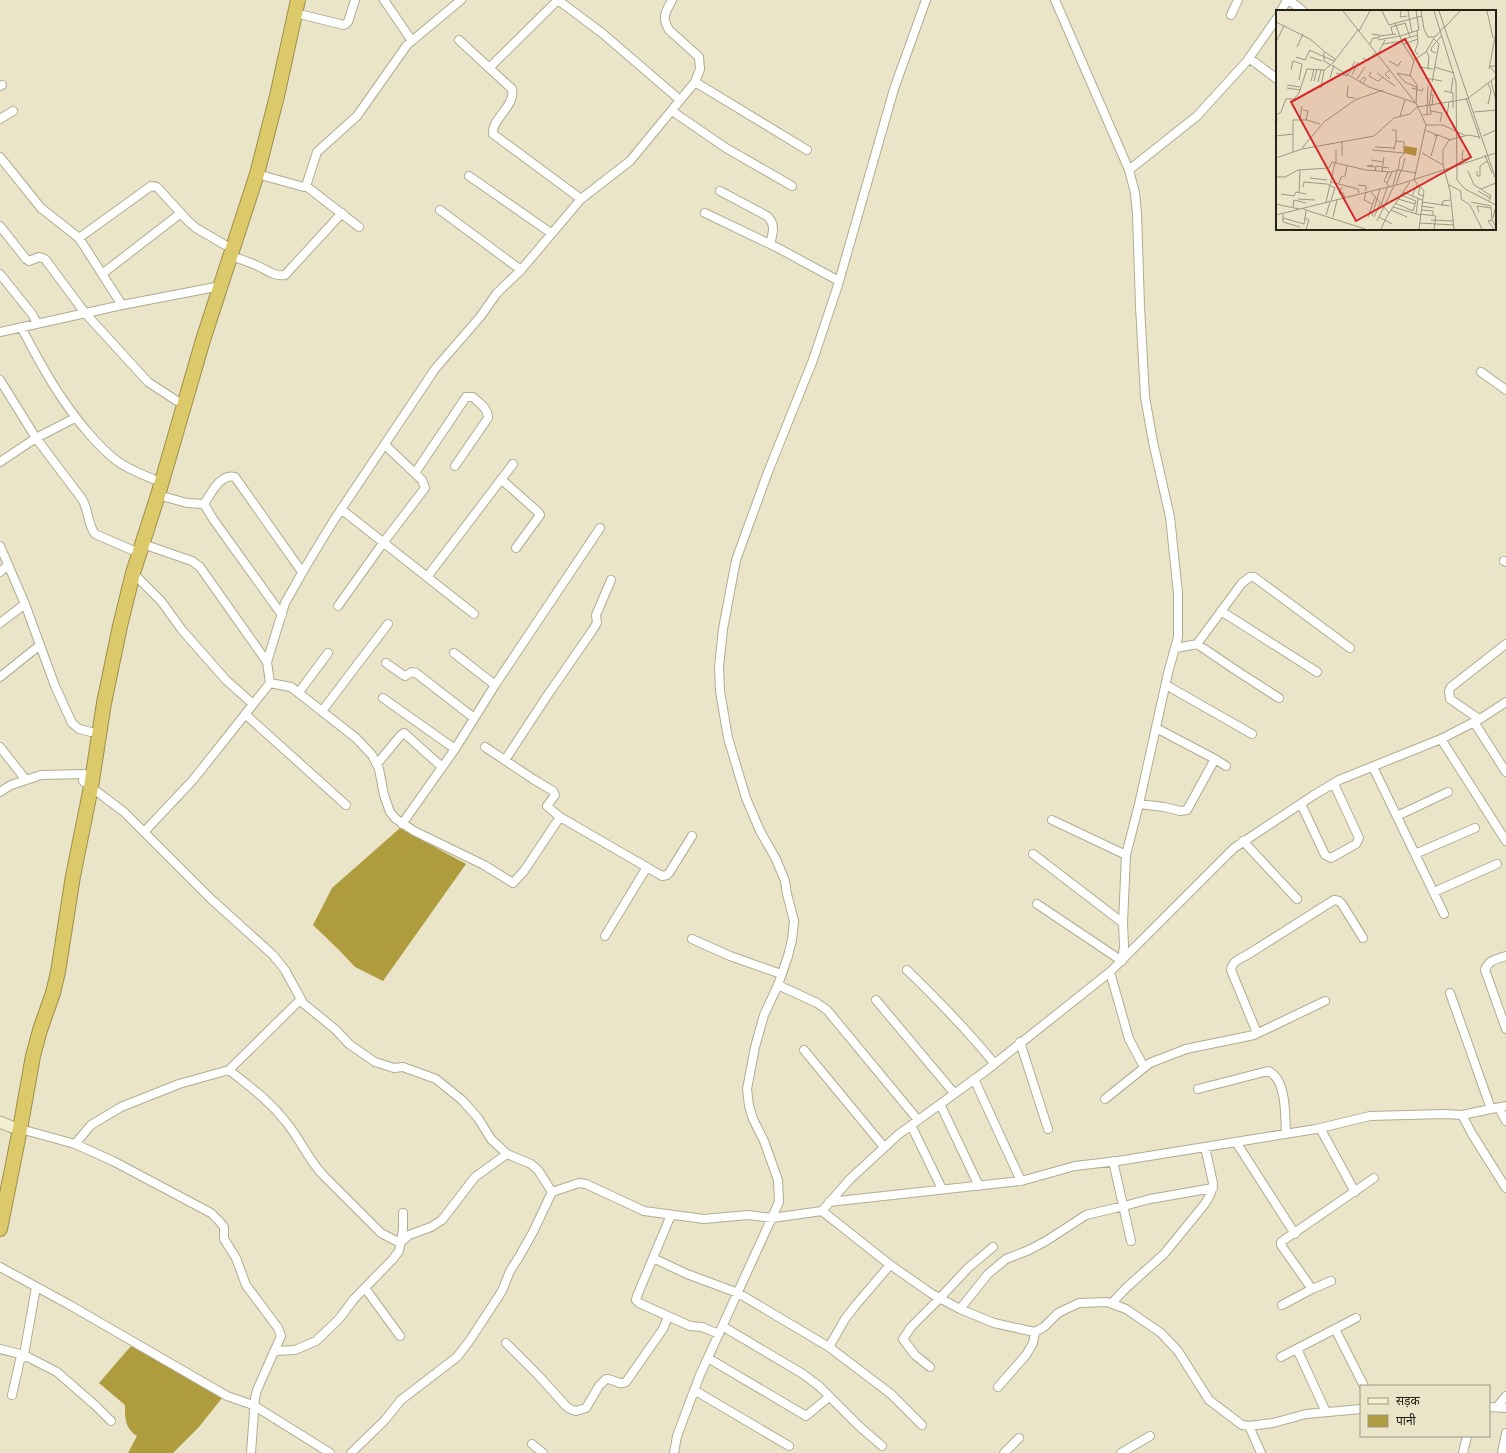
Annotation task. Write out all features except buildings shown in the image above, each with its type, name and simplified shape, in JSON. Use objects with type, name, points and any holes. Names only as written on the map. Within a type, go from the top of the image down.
[{"type":"highway","points":[[228,250],[264,114],[288,0]]},
{"type":"highway","points":[[0,1181],[23,1063],[45,991],[64,883],[113,655],[133,573],[137,547],[154,479],[177,402],[228,250],[257,174],[276,103],[296,7]]},
{"type":"highway","points":[[86,781],[91,732],[102,667],[113,618],[137,547],[158,495],[204,340],[216,286]]},
{"type":"highway","points":[[0,1229],[11,1126]]},
{"type":"street","points":[[296,7],[344,26],[348,22],[355,0]]},
{"type":"street","points":[[384,0],[412,40]]},
{"type":"street","points":[[306,186],[317,152],[357,116],[407,45],[461,0]]},
{"type":"street","points":[[489,68],[558,0],[602,33],[680,100]]},
{"type":"street","points":[[144,832],[193,780],[270,683],[267,662],[286,603],[302,572],[435,368],[480,317],[497,293],[521,270],[581,199],[630,161],[695,82],[700,69],[699,57],[669,30],[665,24],[664,15],[672,0]]},
{"type":"street","points":[[674,1453],[677,1436],[694,1390],[780,1202],[778,1180],[764,1142],[753,1119],[749,1106],[747,1089],[755,1048],[764,1015],[778,985],[788,956],[792,940],[794,921],[782,871],[760,830],[739,778],[728,738],[720,691],[719,667],[722,629],[736,560],[768,472],[800,393],[839,281],[894,89],[926,0]]},
{"type":"street","points":[[1055,0],[1129,170],[1135,193],[1145,397],[1153,442],[1170,518],[1178,594],[1178,637],[1176,648],[1168,673],[1126,855],[1123,923],[1124,946],[1122,961]]},
{"type":"street","points":[[1231,15],[1238,0]]},
{"type":"street","points":[[1283,10],[1288,0],[1302,10]]},
{"type":"street","points":[[1129,170],[1196,116],[1249,58],[1276,19]]},
{"type":"street","points":[[459,40],[512,89],[513,94],[503,114],[494,125],[493,134],[581,199]]},
{"type":"street","points":[[1249,58],[1276,78]]},
{"type":"street","points":[[695,82],[808,150]]},
{"type":"street","points":[[0,119],[13,110]]},
{"type":"street","points":[[672,111],[726,148],[792,186]]},
{"type":"street","points":[[0,157],[41,208],[79,238],[122,305]]},
{"type":"street","points":[[257,174],[304,187],[306,186],[359,226]]},
{"type":"street","points":[[469,176],[551,233]]},
{"type":"street","points":[[79,238],[151,186],[157,187],[196,228],[228,250],[280,276],[285,275],[342,213]]},
{"type":"street","points":[[720,191],[771,219],[774,228],[770,244]]},
{"type":"street","points":[[440,210],[521,270]]},
{"type":"street","points":[[102,274],[181,213]]},
{"type":"street","points":[[705,213],[770,244],[839,281]]},
{"type":"street","points":[[0,226],[26,260],[32,261],[39,257],[46,259],[85,313],[148,382],[177,402]]},
{"type":"street","points":[[0,274],[32,314],[37,323]]},
{"type":"street","points":[[0,332],[216,286]]},
{"type":"street","points":[[21,327],[49,380],[75,418],[100,446],[117,461],[138,473],[154,479]]},
{"type":"street","points":[[1481,372],[1506,390]]},
{"type":"street","points":[[0,381],[36,438],[87,506],[91,529],[95,534],[137,547],[192,561],[200,567],[267,662]]},
{"type":"street","points":[[416,473],[466,397],[472,397],[485,408],[488,418],[455,466]]},
{"type":"street","points":[[0,462],[36,438],[75,418]]},
{"type":"street","points":[[338,606],[425,488],[422,480],[416,473],[385,445]]},
{"type":"street","points":[[427,577],[513,464]]},
{"type":"street","points":[[204,504],[220,480],[226,476],[235,477],[302,572]]},
{"type":"street","points":[[501,480],[540,515],[516,548]]},
{"type":"street","points":[[158,495],[187,503],[204,504]]},
{"type":"street","points":[[204,504],[282,615]]},
{"type":"street","points":[[341,510],[474,614]]},
{"type":"street","points":[[402,824],[455,749],[495,685],[600,528]]},
{"type":"street","points":[[0,546],[25,604],[55,686],[72,723],[79,729],[91,732]]},
{"type":"street","points":[[0,572],[8,565]]},
{"type":"street","points":[[133,573],[161,601],[182,630],[226,680],[253,704]]},
{"type":"street","points":[[1176,648],[1197,644],[1242,583],[1250,577],[1254,577],[1350,648]]},
{"type":"street","points":[[505,760],[546,696],[592,631],[597,622],[596,615],[611,580]]},
{"type":"street","points":[[0,623],[25,604]]},
{"type":"street","points":[[1221,611],[1317,672]]},
{"type":"street","points":[[322,711],[388,624]]},
{"type":"street","points":[[1197,644],[1279,698]]},
{"type":"street","points":[[1506,644],[1450,687],[1449,691],[1450,699],[1477,720],[1506,772]]},
{"type":"street","points":[[0,677],[40,645]]},
{"type":"street","points":[[299,692],[328,653]]},
{"type":"street","points":[[454,653],[495,685]]},
{"type":"street","points":[[386,663],[405,676],[412,672],[416,673],[474,718]]},
{"type":"street","points":[[270,683],[291,686],[356,738],[372,754],[377,764],[390,812],[402,824],[436,843],[484,865],[513,883],[524,871],[560,817]]},
{"type":"street","points":[[1166,685],[1252,734]]},
{"type":"street","points":[[383,698],[455,749]]},
{"type":"street","points":[[351,1453],[385,1420],[401,1400],[457,1357],[502,1291],[510,1271],[520,1257],[552,1192],[579,1183],[586,1184],[644,1211],[704,1219],[748,1215],[772,1218],[822,1211],[850,1179],[884,1147],[974,1079],[1110,972],[1234,848],[1243,841],[1334,784],[1441,739],[1477,720],[1506,702]]},
{"type":"street","points":[[245,714],[346,805]]},
{"type":"street","points":[[377,764],[404,733],[408,726],[415,721]]},
{"type":"street","points":[[1156,728],[1226,766]]},
{"type":"street","points":[[404,733],[442,767]]},
{"type":"street","points":[[1441,739],[1506,841]]},
{"type":"street","points":[[0,747],[26,780]]},
{"type":"street","points":[[485,747],[533,780],[553,791],[555,795],[547,806],[560,817],[662,876],[669,873],[692,836]]},
{"type":"street","points":[[1139,804],[1164,807],[1180,811],[1187,810],[1215,759]]},
{"type":"street","points":[[1373,767],[1444,914]]},
{"type":"street","points":[[0,792],[11,785],[41,775],[86,781],[124,812],[210,898],[273,955],[285,970],[303,1003],[336,1030],[349,1044],[375,1062],[394,1068],[403,1067],[436,1079],[451,1090],[478,1118],[491,1139],[507,1154],[531,1164],[538,1170],[552,1192]]},
{"type":"street","points":[[1301,804],[1325,855],[1331,858],[1356,844],[1359,838],[1334,784]]},
{"type":"street","points":[[1397,816],[1448,792]]},
{"type":"street","points":[[1052,820],[1126,855]]},
{"type":"street","points":[[1415,854],[1475,828]]},
{"type":"street","points":[[1243,841],[1297,898]]},
{"type":"street","points":[[1033,854],[1123,923]]},
{"type":"street","points":[[1434,892],[1497,864]]},
{"type":"street","points":[[605,936],[647,867]]},
{"type":"street","points":[[1257,1034],[1231,970],[1231,966],[1236,961],[1247,956],[1334,900],[1339,901],[1342,904],[1363,938]]},
{"type":"street","points":[[1037,904],[1122,961]]},
{"type":"street","points":[[692,939],[730,956],[781,974]]},
{"type":"street","points":[[1506,956],[1489,962],[1485,970],[1506,1029]]},
{"type":"street","points":[[908,970],[953,1016],[994,1063]]},
{"type":"street","points":[[1110,972],[1129,1040],[1144,1067]]},
{"type":"street","points":[[778,985],[817,1003],[827,1010],[914,1123],[942,1189]]},
{"type":"street","points":[[1450,993],[1499,1108],[1506,1121]]},
{"type":"street","points":[[75,1144],[91,1125],[121,1107],[179,1084],[229,1070],[301,999]]},
{"type":"street","points":[[876,1000],[954,1093]]},
{"type":"street","points":[[1104,1099],[1150,1063],[1186,1049],[1257,1034],[1325,1001]]},
{"type":"street","points":[[1020,1042],[1048,1129]]},
{"type":"street","points":[[804,1050],[884,1147]]},
{"type":"street","points":[[229,1070],[264,1097],[278,1111],[301,1142],[314,1166],[381,1233],[400,1243]]},
{"type":"street","points":[[1198,1089],[1268,1071],[1272,1073],[1277,1078],[1285,1104],[1286,1134]]},
{"type":"street","points":[[974,1079],[1021,1181]]},
{"type":"street","points":[[940,1104],[979,1186]]},
{"type":"street","points":[[830,1202],[1021,1181],[1075,1166],[1113,1162],[1286,1134],[1320,1128],[1370,1116],[1462,1115],[1499,1108]]},
{"type":"street","points":[[1462,1115],[1472,1134],[1506,1188]]},
{"type":"street","points":[[11,1126],[75,1144],[204,1209],[219,1220],[224,1227],[224,1239],[236,1258],[246,1285],[278,1328],[281,1336],[255,1398],[251,1453]]},
{"type":"street","points":[[1320,1128],[1355,1192]]},
{"type":"street","points":[[1236,1142],[1295,1234]]},
{"type":"street","points":[[1112,1303],[1126,1288],[1164,1254],[1204,1205],[1213,1188],[1211,1170],[1205,1147]]},
{"type":"street","points":[[400,1243],[409,1235],[431,1227],[442,1220],[476,1177],[507,1154]]},
{"type":"street","points":[[1113,1162],[1131,1241]]},
{"type":"street","points":[[1312,1289],[1281,1245],[1283,1240],[1295,1234],[1374,1178]]},
{"type":"street","points":[[960,1310],[988,1274],[1006,1259],[1029,1250],[1046,1241],[1086,1215],[1150,1199],[1213,1188]]},
{"type":"street","points":[[822,1211],[890,1265],[940,1298],[960,1310],[994,1323],[1035,1332],[1044,1327],[1058,1313],[1079,1304],[1098,1302],[1112,1303],[1126,1309],[1161,1333],[1178,1351],[1209,1400],[1238,1423],[1250,1426],[1273,1423],[1306,1414],[1360,1409]]},
{"type":"street","points":[[274,1351],[295,1350],[316,1341],[339,1318],[399,1251],[403,1229],[403,1213]]},
{"type":"street","points":[[671,1215],[636,1300],[639,1303],[668,1317],[690,1326],[721,1330],[803,1374],[819,1386],[882,1446]]},
{"type":"street","points":[[930,1367],[915,1355],[903,1340],[911,1327],[968,1268],[993,1247]]},
{"type":"street","points":[[653,1258],[687,1274],[738,1293],[829,1347],[891,1394],[922,1426]]},
{"type":"street","points":[[829,1347],[851,1310],[890,1265]]},
{"type":"street","points":[[0,1267],[228,1396],[255,1398],[330,1453]]},
{"type":"street","points":[[1282,1305],[1331,1281]]},
{"type":"street","points":[[12,1395],[20,1360],[24,1355],[36,1287]]},
{"type":"street","points":[[365,1288],[400,1336]]},
{"type":"street","points":[[506,1343],[566,1406],[576,1411],[580,1411],[586,1408],[606,1379],[610,1379],[619,1384],[626,1382],[663,1329],[668,1317]]},
{"type":"street","points":[[1281,1357],[1356,1318]]},
{"type":"street","points":[[1335,1329],[1363,1385]]},
{"type":"street","points":[[998,1387],[1033,1344],[1035,1332]]},
{"type":"street","points":[[0,1349],[24,1355],[57,1372],[111,1420]]},
{"type":"street","points":[[1297,1349],[1326,1412]]},
{"type":"street","points":[[708,1358],[806,1416],[829,1397]]},
{"type":"street","points":[[694,1390],[788,1446]]},
{"type":"street","points":[[1493,1407],[1506,1396]]},
{"type":"street","points":[[1493,1407],[1506,1408]]},
{"type":"street","points":[[1250,1426],[1260,1453]]},
{"type":"street","points":[[1502,1453],[1506,1433]]},
{"type":"street","points":[[1121,1453],[1150,1436]]},
{"type":"street","points":[[1463,1453],[1467,1437]]},
{"type":"street","points":[[1004,1453],[1019,1438]]},
{"type":"street","points":[[532,1444],[543,1453]]},
{"type":"water","points":[[400,828],[466,864],[383,981],[355,967],[313,925],[332,888]]},
{"type":"water","points":[[131,1346],[222,1398],[199,1427],[173,1453],[128,1453],[137,1436],[130,1430],[126,1423],[125,1405],[99,1383]]}]
